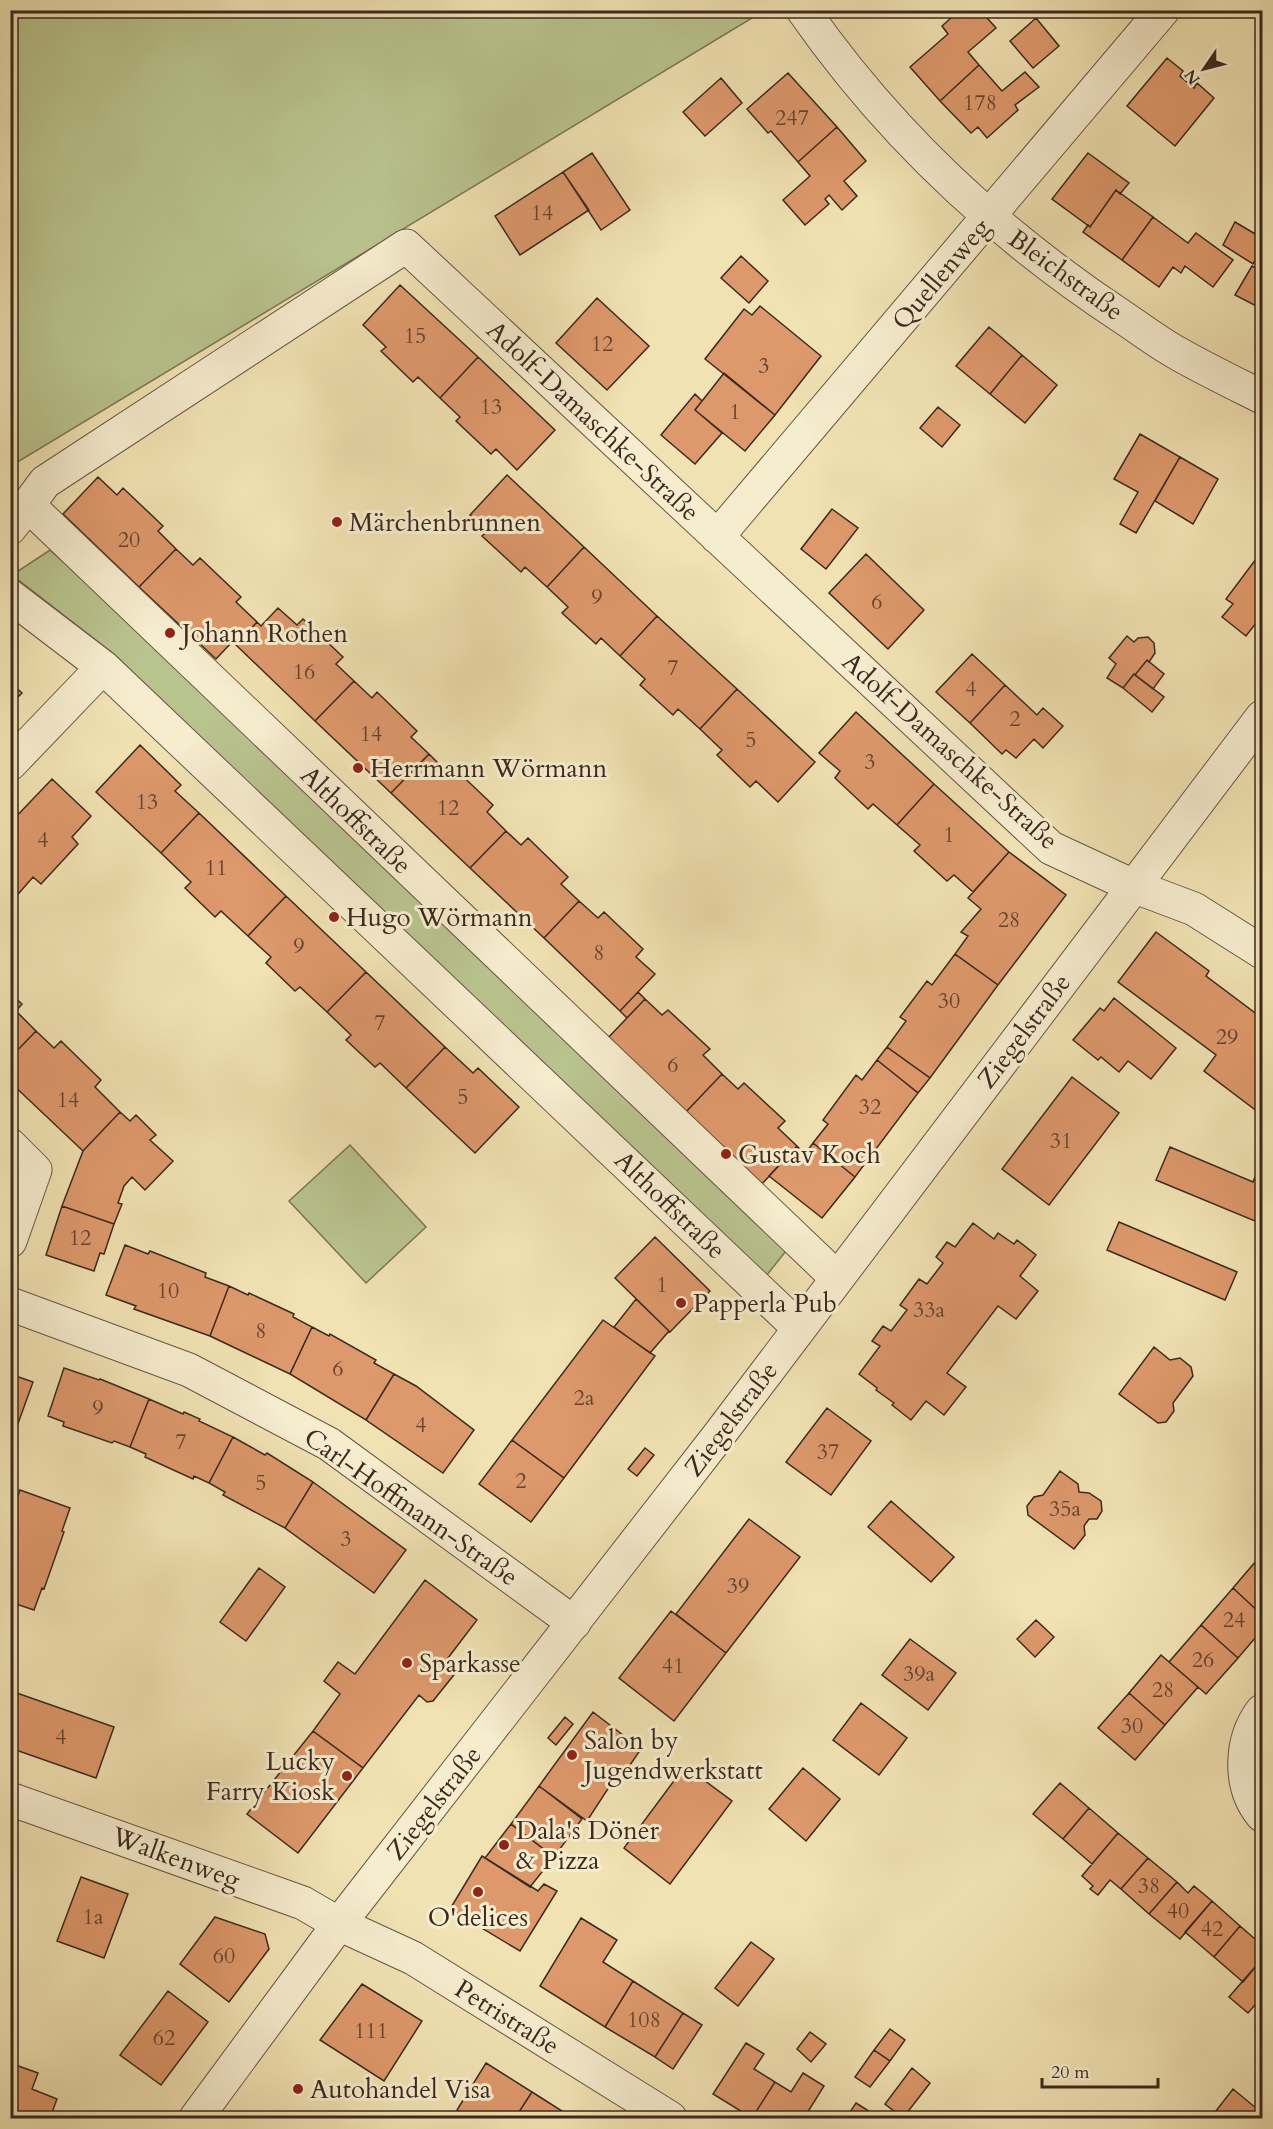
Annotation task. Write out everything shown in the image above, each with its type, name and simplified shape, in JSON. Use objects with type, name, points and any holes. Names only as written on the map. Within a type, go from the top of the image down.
[{"type":"street","name":"Bleichstraße","points":[[803,10],[865,92],[922,155],[988,218],[1079,288],[1177,353],[1263,397]]},
{"type":"street","name":"Quellenweg","points":[[717,537],[1163,10]]},
{"type":"street","name":"Adolf-Damaschke-Straße","points":[[19,516],[45,482],[406,246],[1051,848],[1133,886],[1194,909],[1263,952]]},
{"type":"street","name":"Althoffstraße","points":[[19,516],[837,1278]]},
{"type":"street","name":"Althoffstraße","points":[[10,596],[104,667],[799,1328]]},
{"type":"street","points":[[10,764],[104,667]]},
{"type":"street","name":"Ziegelstraße","points":[[196,2118],[339,1924],[574,1623],[1263,717]]},
{"type":"street","points":[[10,1145],[35,1170],[10,1241]]},
{"type":"street","name":"Carl-Hoffmann-Straße","points":[[10,1304],[189,1370],[328,1444],[574,1623]]},
{"type":"street","points":[[1263,1711],[1255,1721],[1244,1754],[1248,1785],[1263,1815]]},
{"type":"street","name":"Walkenweg","points":[[10,1799],[303,1904],[339,1924]]},
{"type":"street","name":"Petristraße","points":[[339,1924],[413,1958],[670,2118]]},
{"type":"green space","points":[[761,10],[762,12],[11,466],[11,11]]},
{"type":"green space","points":[[50,550],[140,630],[789,1247],[763,1280],[115,655],[12,575]]},
{"type":"green space","points":[[350,1145],[426,1227],[366,1283],[289,1201]]},
{"type":"building","points":[[960,10],[980,10],[996,28],[968,52],[979,65],[940,101],[910,67],[948,34],[942,26]]},
{"type":"building","points":[[1036,18],[1059,46],[1033,68],[1010,41]]},
{"type":"building","points":[[1167,58],[1183,71],[1180,76],[1194,88],[1197,83],[1214,98],[1175,146],[1127,106]]},
{"type":"building","points":[[979,65],[1002,91],[1025,72],[1039,87],[1015,105],[1018,110],[987,138],[978,127],[971,133],[940,101]]},
{"type":"building","points":[[788,73],[837,127],[798,162],[771,131],[768,133],[747,109]]},
{"type":"building","points":[[721,78],[742,103],[705,136],[683,112]]},
{"type":"building","points":[[837,127],[866,161],[844,181],[857,196],[842,210],[829,195],[825,199],[829,204],[805,225],[783,200],[810,176],[798,162]]},
{"type":"building","points":[[592,153],[630,210],[601,230],[563,172]]},
{"type":"building","points":[[1088,153],[1129,183],[1120,194],[1116,190],[1090,227],[1052,199]]},
{"type":"building","points":[[563,172],[589,210],[520,255],[495,216]]},
{"type":"building","points":[[1116,190],[1153,217],[1122,260],[1083,232],[1088,225],[1090,227]]},
{"type":"building","points":[[1153,217],[1188,243],[1196,233],[1233,260],[1213,287],[1185,266],[1181,273],[1173,267],[1159,287],[1122,260]]},
{"type":"building","points":[[1235,222],[1262,238],[1262,249],[1253,264],[1223,245]]},
{"type":"building","points":[[741,256],[768,281],[749,303],[721,278]]},
{"type":"building","points":[[1252,266],[1262,271],[1262,309],[1235,295]]},
{"type":"building","points":[[400,285],[478,357],[440,398],[418,377],[413,382],[381,351],[386,347],[363,325]]},
{"type":"building","points":[[597,298],[649,346],[607,390],[556,343]]},
{"type":"building","points":[[760,306],[821,356],[775,415],[705,359],[744,309],[752,315]]},
{"type":"building","points":[[989,327],[1022,355],[990,394],[956,366]]},
{"type":"building","points":[[1022,355],[1057,385],[1025,423],[990,394]]},
{"type":"building","points":[[478,357],[555,430],[517,470],[496,449],[491,454],[456,421],[460,417],[440,398]]},
{"type":"building","points":[[724,373],[775,415],[745,451],[695,410]]},
{"type":"building","points":[[695,394],[702,401],[695,410],[722,433],[695,464],[661,435]]},
{"type":"building","points":[[938,407],[960,425],[942,447],[920,428]]},
{"type":"building","points":[[1140,434],[1180,457],[1136,533],[1120,524],[1138,492],[1114,479]]},
{"type":"building","points":[[1180,457],[1218,479],[1193,524],[1155,501]]},
{"type":"building","points":[[507,475],[584,547],[547,587],[525,567],[521,572],[482,536],[488,531],[470,515]]},
{"type":"building","points":[[98,477],[117,495],[123,488],[163,526],[158,531],[176,549],[139,587],[63,514]]},
{"type":"building","points":[[832,509],[858,528],[826,569],[801,549]]},
{"type":"building","points":[[584,547],[657,616],[620,656],[601,638],[596,644],[562,613],[568,607],[547,587]]},
{"type":"building","points":[[176,549],[193,565],[200,558],[241,597],[236,602],[257,622],[236,645],[232,642],[216,659],[139,587]]},
{"type":"building","points":[[1262,551],[1262,628],[1256,623],[1246,636],[1222,617],[1233,604],[1226,599]]},
{"type":"building","points":[[866,554],[924,610],[888,649],[829,593]]},
{"type":"building","points":[[278,608],[297,625],[303,619],[343,657],[336,664],[354,681],[315,721],[236,645],[257,622],[261,626]]},
{"type":"building","points":[[657,616],[737,689],[700,729],[678,709],[673,715],[640,685],[645,679],[620,656]]},
{"type":"building","points":[[1127,636],[1134,642],[1138,638],[1148,637],[1154,643],[1155,653],[1123,688],[1107,678],[1116,664],[1109,658]]},
{"type":"building","points":[[972,654],[1005,685],[970,723],[936,692]]},
{"type":"building","points":[[1147,660],[1164,674],[1153,689],[1135,675]]},
{"type":"building","points":[[1134,674],[1164,697],[1152,712],[1123,688]]},
{"type":"building","points":[[354,681],[372,698],[377,692],[417,731],[411,737],[429,754],[391,793],[315,721]]},
{"type":"building","points":[[10,682],[22,693],[10,705]]},
{"type":"building","points":[[1005,685],[1037,715],[1043,708],[1063,726],[1043,748],[1034,739],[1016,758],[1006,750],[1002,754],[970,723]]},
{"type":"building","points":[[737,689],[815,762],[778,802],[756,781],[750,787],[717,755],[722,750],[700,729]]},
{"type":"building","points":[[856,712],[934,784],[897,825],[873,804],[868,809],[835,778],[840,771],[819,753]]},
{"type":"building","points":[[140,745],[181,785],[175,791],[199,813],[161,853],[96,792]]},
{"type":"building","points":[[429,754],[447,772],[452,766],[493,805],[487,812],[506,831],[470,868],[391,793]]},
{"type":"building","points":[[52,779],[91,816],[72,837],[78,844],[41,884],[33,877],[13,900],[10,898],[10,823]]},
{"type":"building","points":[[934,784],[1009,852],[973,892],[954,875],[947,881],[914,851],[920,845],[897,825]]},
{"type":"building","points":[[199,813],[286,896],[248,936],[221,911],[215,917],[185,888],[191,882],[161,853]]},
{"type":"building","points":[[506,831],[521,845],[528,838],[568,877],[561,884],[579,901],[544,938],[470,868]]},
{"type":"building","points":[[1009,852],[1066,895],[998,985],[955,954],[968,936],[961,932],[981,909],[968,898]]},
{"type":"building","points":[[286,896],[366,972],[327,1012],[300,987],[295,991],[266,963],[271,957],[248,936]]},
{"type":"building","points":[[579,901],[598,918],[604,912],[643,949],[636,957],[655,974],[620,1011],[544,938]]},
{"type":"building","points":[[1156,932],[1209,971],[1206,976],[1262,1018],[1262,1115],[1204,1071],[1216,1055],[1118,982]]},
{"type":"building","points":[[955,954],[998,985],[930,1078],[887,1047],[906,1021],[900,1017],[927,981],[932,985]]},
{"type":"building","points":[[366,972],[445,1047],[406,1088],[380,1063],[375,1067],[346,1040],[351,1035],[327,1012]]},
{"type":"building","points":[[638,992],[645,999],[627,1018],[620,1011]]},
{"type":"building","points":[[10,993],[22,1004],[16,1011],[36,1031],[10,1058]]},
{"type":"building","points":[[1114,998],[1176,1048],[1151,1079],[1128,1061],[1119,1072],[1101,1057],[1098,1060],[1073,1040],[1100,1008],[1104,1011]]},
{"type":"building","points":[[645,999],[662,1015],[668,1010],[710,1049],[703,1055],[722,1074],[684,1114],[606,1040]]},
{"type":"building","points":[[36,1031],[54,1048],[61,1041],[101,1080],[95,1087],[120,1112],[83,1151],[10,1082],[10,1058]]},
{"type":"building","points":[[445,1047],[473,1073],[478,1068],[519,1107],[475,1153],[406,1088]]},
{"type":"building","points":[[887,1047],[930,1078],[918,1093],[877,1060]]},
{"type":"building","points":[[877,1060],[918,1093],[855,1177],[813,1143],[828,1124],[823,1120],[856,1075],[862,1080]]},
{"type":"building","points":[[722,1074],[738,1089],[744,1083],[785,1121],[778,1128],[797,1146],[760,1186],[684,1114]]},
{"type":"building","points":[[1072,1077],[1119,1113],[1049,1205],[1002,1169]]},
{"type":"building","points":[[120,1112],[130,1121],[136,1115],[156,1135],[150,1140],[173,1161],[145,1190],[132,1177],[124,1186],[118,1203],[122,1204],[114,1224],[62,1206],[83,1151]]},
{"type":"building","points":[[813,1143],[855,1177],[822,1218],[769,1176],[797,1146],[805,1154]]},
{"type":"building","points":[[1170,1147],[1253,1182],[1262,1160],[1262,1224],[1156,1180]]},
{"type":"building","points":[[62,1206],[114,1224],[104,1254],[100,1253],[94,1271],[46,1255]]},
{"type":"building","points":[[1119,1222],[1237,1272],[1225,1300],[1107,1250]]},
{"type":"building","points":[[973,1223],[994,1239],[998,1233],[1014,1244],[1017,1240],[1036,1255],[1020,1276],[1038,1291],[1016,1319],[998,1306],[947,1373],[966,1387],[944,1415],[926,1401],[911,1420],[859,1374],[880,1346],[872,1341],[883,1326],[891,1331],[907,1310],[900,1305],[919,1279],[927,1284],[943,1263],[936,1257],[947,1242],[955,1247]]},
{"type":"building","points":[[655,1237],[710,1291],[670,1332],[615,1278]]},
{"type":"building","points":[[125,1245],[148,1254],[150,1251],[206,1273],[205,1277],[229,1286],[210,1336],[134,1309],[136,1306],[106,1295]]},
{"type":"building","points":[[229,1286],[294,1314],[293,1317],[312,1327],[290,1374],[210,1336]]},
{"type":"building","points":[[636,1299],[669,1331],[650,1353],[614,1327]]},
{"type":"building","points":[[603,1320],[655,1356],[564,1478],[512,1440]]},
{"type":"building","points":[[312,1327],[329,1336],[330,1334],[376,1360],[374,1363],[394,1374],[366,1420],[290,1374]]},
{"type":"building","points":[[1154,1347],[1170,1360],[1180,1358],[1191,1367],[1193,1376],[1173,1403],[1174,1411],[1166,1422],[1158,1423],[1119,1394]]},
{"type":"building","points":[[64,1368],[100,1379],[149,1399],[130,1447],[63,1426],[64,1422],[48,1416]]},
{"type":"building","points":[[10,1374],[33,1382],[16,1429],[10,1427]]},
{"type":"building","points":[[394,1374],[416,1386],[474,1430],[443,1473],[366,1420]]},
{"type":"building","points":[[149,1399],[200,1419],[199,1421],[233,1437],[209,1483],[194,1476],[193,1479],[145,1457],[146,1454],[130,1447]]},
{"type":"building","points":[[827,1408],[871,1441],[831,1495],[786,1462]]},
{"type":"building","points":[[233,1437],[265,1455],[267,1453],[313,1482],[285,1528],[223,1495],[225,1492],[209,1483]]},
{"type":"building","points":[[512,1440],[564,1478],[531,1522],[479,1484]]},
{"type":"building","points":[[645,1448],[654,1455],[637,1476],[628,1469]]},
{"type":"building","points":[[1060,1471],[1078,1484],[1079,1492],[1089,1493],[1101,1501],[1102,1511],[1097,1519],[1089,1519],[1084,1526],[1085,1535],[1074,1549],[1028,1515],[1027,1506],[1034,1497],[1043,1495]]},
{"type":"building","points":[[313,1482],[406,1550],[374,1593],[285,1528]]},
{"type":"building","points":[[20,1490],[70,1508],[44,1589],[42,1588],[34,1610],[10,1602],[10,1517]]},
{"type":"building","points":[[891,1501],[954,1557],[931,1582],[868,1527]]},
{"type":"building","points":[[749,1519],[800,1557],[726,1653],[676,1614]]},
{"type":"building","points":[[1262,1554],[1262,1615],[1233,1588]]},
{"type":"building","points":[[259,1568],[285,1587],[246,1641],[220,1622]]},
{"type":"building","points":[[425,1580],[477,1620],[448,1658],[455,1664],[457,1671],[433,1701],[427,1702],[419,1695],[363,1768],[313,1731],[340,1694],[324,1681],[338,1662],[355,1674]]},
{"type":"building","points":[[1233,1588],[1262,1615],[1262,1630],[1238,1658],[1201,1625]]},
{"type":"building","points":[[671,1611],[726,1653],[674,1721],[619,1678]]},
{"type":"building","points":[[1036,1620],[1054,1637],[1035,1657],[1017,1639]]},
{"type":"building","points":[[1201,1625],[1238,1658],[1206,1694],[1169,1662]]},
{"type":"building","points":[[910,1639],[956,1673],[928,1710],[882,1675]]},
{"type":"building","points":[[1161,1655],[1198,1687],[1165,1725],[1129,1693]]},
{"type":"building","points":[[11,1691],[114,1727],[96,1778],[10,1748]]},
{"type":"building","points":[[1129,1693],[1165,1725],[1135,1760],[1098,1728]]},
{"type":"building","points":[[861,1703],[907,1738],[879,1775],[833,1740]]},
{"type":"building","points":[[593,1712],[641,1749],[615,1787],[611,1784],[587,1821],[539,1786]]},
{"type":"building","points":[[565,1717],[573,1724],[556,1745],[548,1738]]},
{"type":"building","points":[[313,1731],[363,1768],[298,1853],[247,1814]]},
{"type":"building","points":[[685,1766],[732,1801],[670,1884],[624,1848]]},
{"type":"building","points":[[803,1768],[840,1799],[806,1841],[769,1809]]},
{"type":"building","points":[[1060,1783],[1089,1808],[1063,1839],[1033,1814]]},
{"type":"building","points":[[539,1786],[582,1819],[554,1857],[511,1824]]},
{"type":"building","points":[[1089,1808],[1118,1833],[1092,1864],[1063,1839]]},
{"type":"building","points":[[511,1824],[554,1857],[530,1887],[485,1858]]},
{"type":"building","points":[[1118,1833],[1148,1858],[1121,1889],[1110,1880],[1098,1895],[1090,1889],[1093,1886],[1082,1876]]},
{"type":"building","points":[[482,1856],[538,1891],[544,1884],[557,1891],[520,1951],[450,1909]]},
{"type":"building","points":[[1148,1858],[1177,1882],[1149,1914],[1121,1889]]},
{"type":"building","points":[[81,1877],[128,1894],[104,1958],[57,1941]]},
{"type":"building","points":[[1177,1882],[1188,1893],[1194,1886],[1212,1901],[1180,1939],[1149,1914]]},
{"type":"building","points":[[1212,1901],[1240,1926],[1214,1957],[1185,1932]]},
{"type":"building","points":[[215,1917],[265,1934],[269,1949],[229,2002],[180,1964]]},
{"type":"building","points":[[581,1918],[617,1940],[603,1962],[633,1981],[605,2027],[540,1986]]},
{"type":"building","points":[[1240,1926],[1262,1945],[1262,1959],[1243,1982],[1214,1957]]},
{"type":"building","points":[[751,1942],[774,1959],[738,2006],[715,1988]]},
{"type":"building","points":[[1262,1959],[1262,2000],[1261,1998],[1248,2013],[1229,1997]]},
{"type":"building","points":[[633,1981],[683,2013],[655,2057],[605,2027]]},
{"type":"building","points":[[362,1984],[422,2021],[384,2081],[320,2040]]},
{"type":"building","points":[[168,1991],[208,2022],[161,2085],[120,2055]]},
{"type":"building","points":[[683,2013],[702,2025],[673,2069],[655,2057]]},
{"type":"building","points":[[890,2029],[905,2040],[890,2061],[874,2050]]},
{"type":"building","points":[[810,2032],[826,2044],[811,2062],[797,2049]]},
{"type":"building","points":[[746,2043],[764,2054],[754,2069],[775,2082],[752,2118],[713,2094]]},
{"type":"building","points":[[874,2050],[890,2061],[870,2087],[855,2077]]},
{"type":"building","points":[[10,2063],[38,2073],[32,2089],[57,2099],[50,2118],[10,2118]]},
{"type":"building","points":[[486,2063],[532,2092],[515,2118],[471,2118],[457,2110]]},
{"type":"building","points":[[912,2068],[930,2083],[903,2118],[885,2104]]},
{"type":"building","points":[[803,2073],[824,2086],[804,2118],[752,2118],[775,2082],[791,2092]]},
{"type":"building","points":[[1233,2089],[1262,2113],[1262,2118],[1216,2118],[1212,2116]]},
{"type":"building","points":[[532,2092],[573,2118],[515,2118]]},
{"type":"building","points":[[856,2103],[875,2115],[880,2118],[846,2118]]},
{"type":"place","name":"Märchenbrunnen","points":[[337,522]]},
{"type":"place","name":"Johann Rothen","points":[[170,633]]},
{"type":"place","name":"Herrmann Wörmann","points":[[358,768]]},
{"type":"place","name":"Hugo Wörmann","points":[[334,917]]},
{"type":"place","name":"Gustav Koch","points":[[726,1154]]},
{"type":"place","name":"Papperla Pub","points":[[681,1303]]},
{"type":"place","name":"Sparkasse","points":[[407,1663]]},
{"type":"place","name":"Salon by Jugendwerkstatt","points":[[572,1755]]},
{"type":"place","name":"Lucky Farry Kiosk","points":[[347,1776]]},
{"type":"place","name":"Dala's Döner & Pizza","points":[[504,1845]]},
{"type":"place","name":"O'delices","points":[[478,1892]]},
{"type":"place","name":"Autohandel Visa","points":[[298,2089]]}]
